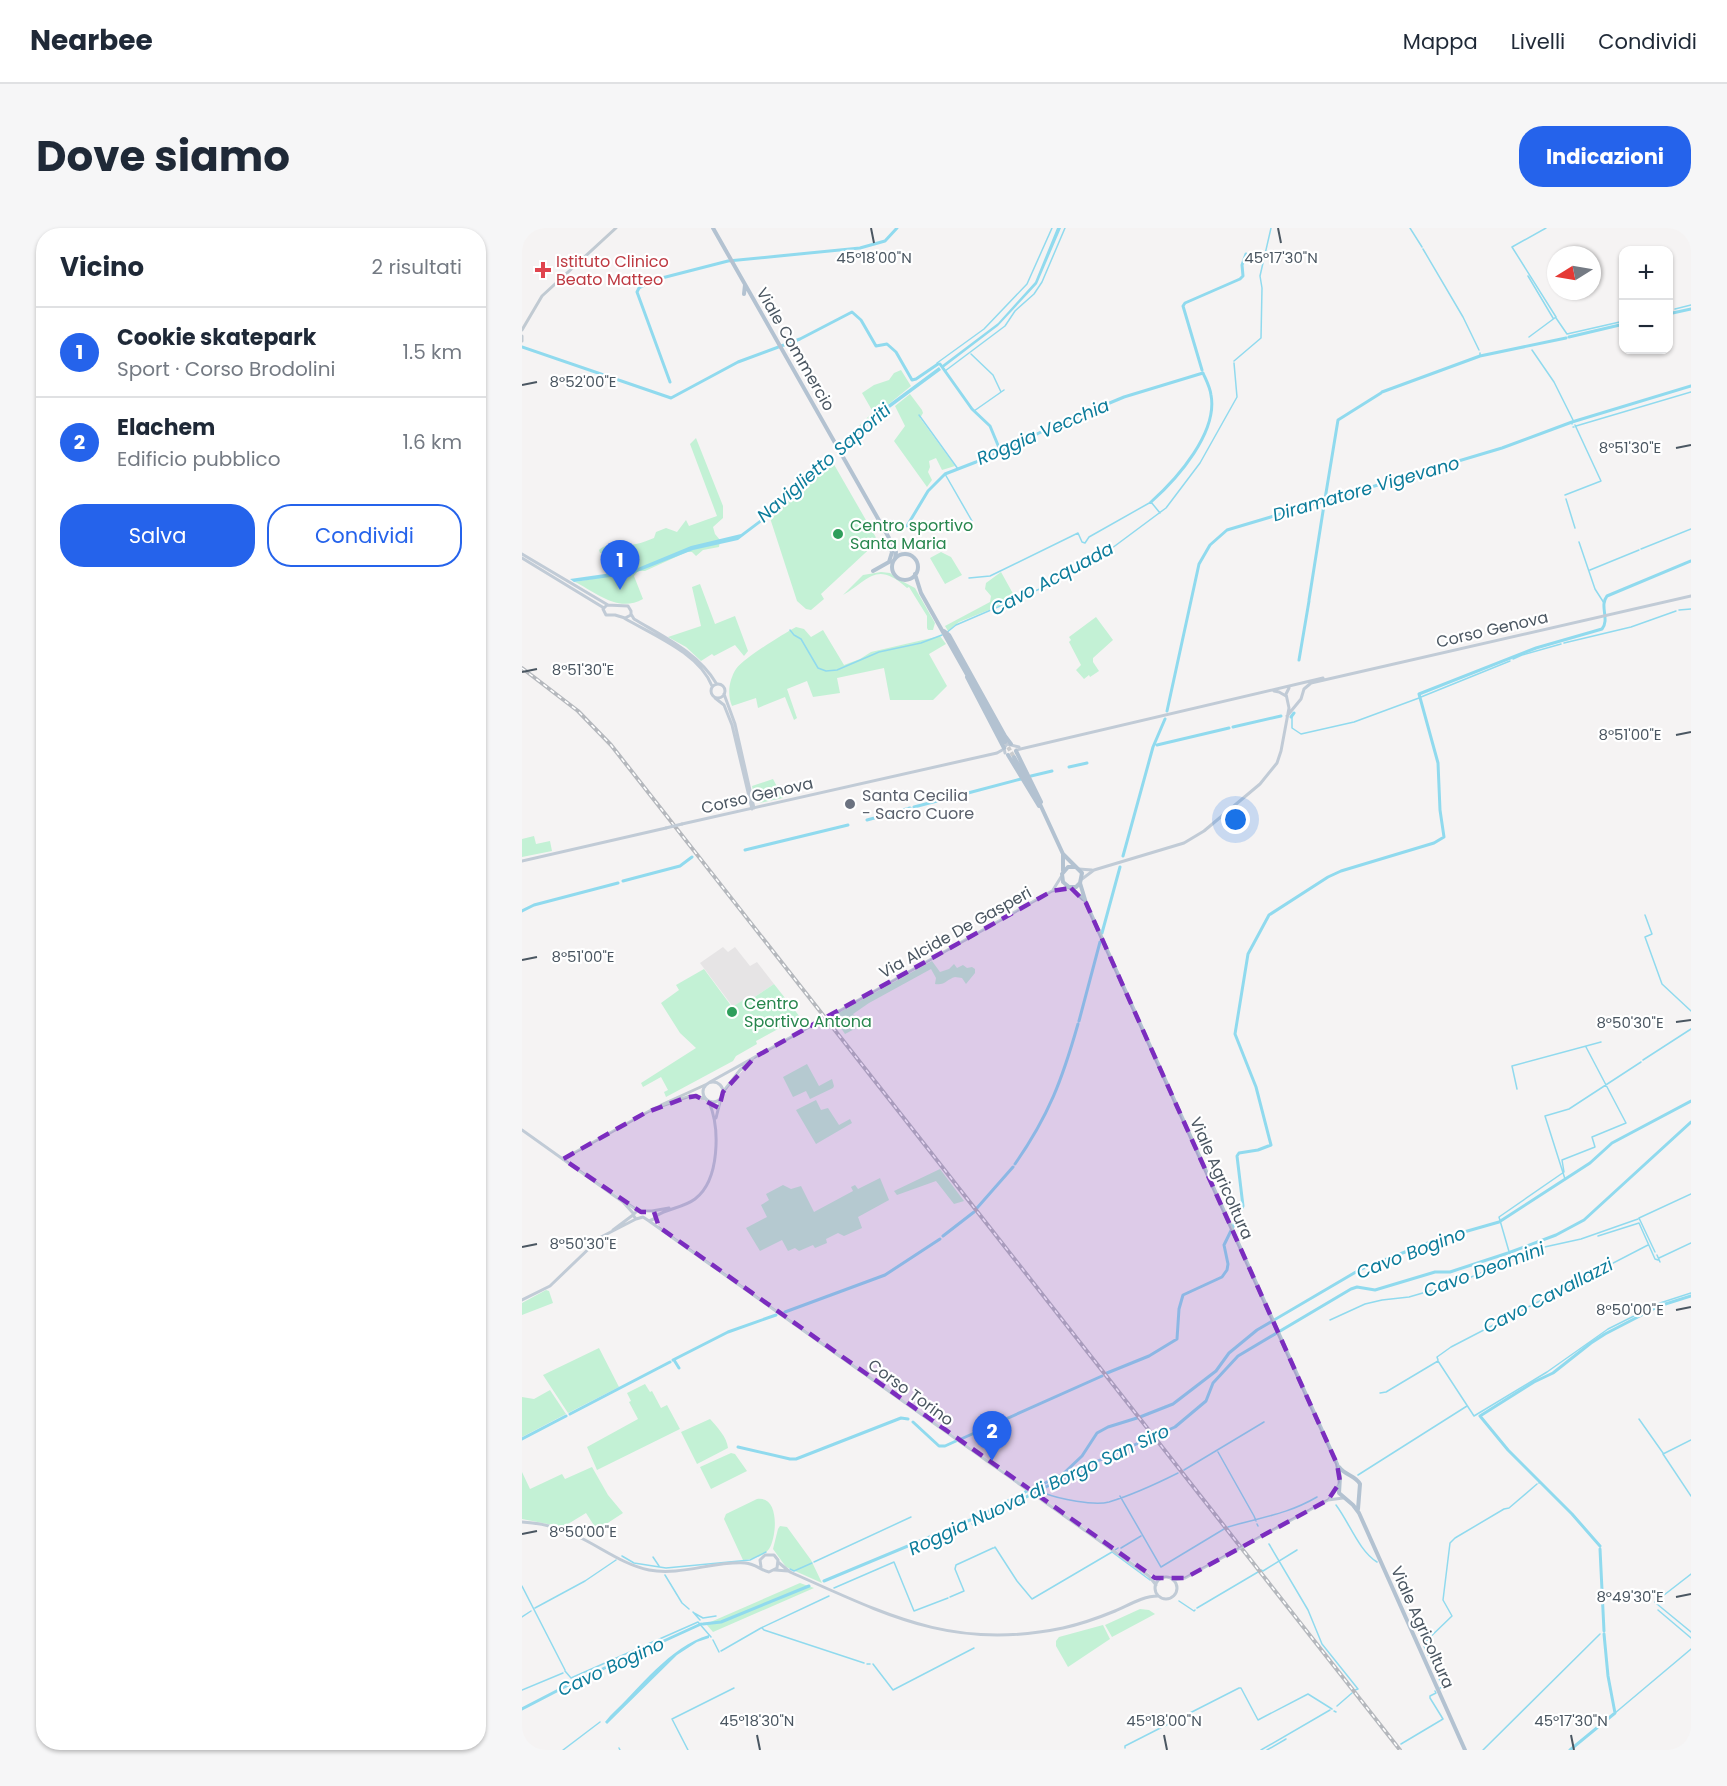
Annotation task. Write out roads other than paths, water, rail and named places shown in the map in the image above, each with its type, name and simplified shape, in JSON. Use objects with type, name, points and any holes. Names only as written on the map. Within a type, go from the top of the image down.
[{"type":"main road","name":"Viale Commercio","points":[[713,228],[893,545],[896,552],[892,567],[893,573],[921,592]]},
{"type":"main road","points":[[744,294],[746,284]]},
{"type":"main road","points":[[816,420],[825,424]]},
{"type":"main road","points":[[873,571],[885,566],[892,557],[890,544],[878,518]]},
{"type":"main road","name":"Viale Commercio","points":[[893,545],[912,557],[916,563],[915,574],[921,592],[1005,742]]},
{"type":"main road","points":[[895,559],[900,555],[906,555]]},
{"type":"main road","points":[[522,556],[566,579],[606,606]]},
{"type":"main road","points":[[522,556],[606,606],[628,606],[634,619],[691,655],[716,683],[724,687],[724,694],[735,724],[753,808]]},
{"type":"main road","points":[[906,580],[915,574]]},
{"type":"main road","name":"Corso Genova","points":[[1007,753],[1007,744],[1016,748],[1691,596]]},
{"type":"main road","points":[[606,606],[604,613],[606,615],[624,618],[679,650],[709,678],[712,686]]},
{"type":"main road","points":[[624,618],[629,618],[631,614]]},
{"type":"main road","points":[[945,633],[1016,748],[1039,797],[1042,810]]},
{"type":"main road","name":"Viale Agricoltura","points":[[963,668],[969,684],[1007,753],[1042,810],[1063,854],[1077,868],[1086,903],[1102,940],[1336,1464],[1339,1493],[1359,1513]]},
{"type":"main road","name":"Corso Genova","points":[[1302,692],[1311,683],[1339,675]]},
{"type":"main road","points":[[716,683],[710,692],[723,704],[728,714],[751,799],[745,810]]},
{"type":"main road","points":[[1063,871],[1068,867],[1094,870],[1184,843],[1204,831],[1270,774],[1281,751],[1287,716],[1287,691],[1292,687],[1300,688],[1302,697],[1287,716]]},
{"type":"main road","points":[[1272,691],[1279,692],[1292,703],[1297,702]]},
{"type":"main road","points":[[715,698],[718,699],[724,694]]},
{"type":"main road","name":"Corso Genova","points":[[522,861],[997,753],[1013,755],[1016,748]]},
{"type":"main road","points":[[751,799],[763,806]]},
{"type":"main road","name":"Viale Agricoltura","points":[[1063,854],[1061,877],[1064,884],[1086,903]]},
{"type":"main road","points":[[1070,887],[1094,870]]},
{"type":"main road","name":"Via Alcide De Gasperi","points":[[1052,891],[1061,877]]},
{"type":"main road","name":"Via Alcide De Gasperi","points":[[755,1058],[1052,891],[1070,887]]},
{"type":"main road","points":[[715,1123],[702,1092],[705,1085],[755,1058]]},
{"type":"main road","points":[[623,1202],[634,1216],[649,1221],[700,1195],[713,1173],[715,1123],[723,1092],[740,1070],[755,1058]]},
{"type":"main road","points":[[710,1082],[719,1084],[723,1092]]},
{"type":"main road","points":[[707,1100],[714,1102],[722,1097]]},
{"type":"main road","points":[[522,1130],[639,1211],[677,1207]]},
{"type":"main road","points":[[652,1210],[658,1227]]},
{"type":"main road","points":[[522,1300],[550,1286],[601,1237],[639,1211]]},
{"type":"main road","name":"Corso Torino","points":[[649,1221],[1149,1576],[1161,1579]]},
{"type":"main road","name":"Viale Agricoltura","points":[[1336,1464],[1348,1476],[1359,1482],[1361,1488],[1357,1503],[1359,1513],[1465,1750]]},
{"type":"main road","points":[[1328,1500],[1348,1476]]},
{"type":"main road","points":[[1144,1598],[1161,1579],[1185,1578],[1328,1500],[1354,1499],[1359,1495]]},
{"type":"main road","points":[[522,1522],[560,1528],[629,1563],[651,1570],[678,1571],[746,1563],[761,1567],[766,1572],[775,1570],[790,1572],[895,1617],[935,1629],[969,1634],[1019,1634],[1066,1627],[1102,1616],[1144,1598],[1158,1596],[1165,1599],[1170,1598],[1185,1578]]},
{"type":"main road","points":[[746,1563],[770,1554],[790,1572]]},
{"type":"main road","points":[[761,1558],[761,1567]]},
{"type":"main road","points":[[775,1570],[778,1562]]},
{"type":"main road","name":"Corso Torino","points":[[1149,1576],[1155,1586]]},
{"type":"main road","points":[[1173,1580],[1176,1588]]},
{"type":"main road","points":[[1155,1586],[1158,1596]]},
{"type":"street","points":[[522,330],[542,296],[616,228]]},
{"type":"street","points":[[522,336],[522,341]]},
{"type":"street","points":[[563,1159],[670,1099],[705,1085]]},
{"type":"street","points":[[657,1108],[690,1096],[707,1100]]},
{"type":"water","points":[[1057,228],[1061,228],[1037,284],[998,326],[943,368],[941,366],[998,323],[1035,282]]},
{"type":"water","points":[[939,367],[941,370],[872,421],[842,450],[839,446],[877,413]]},
{"type":"water","points":[[761,519],[763,521],[738,540],[693,550],[632,574],[574,582],[570,579],[633,570],[691,546],[741,534]]},
{"type":"water","points":[[709,1635],[709,1638],[697,1642],[677,1655],[607,1724],[605,1722],[668,1659],[694,1641]]},
{"type":"waterway","points":[[670,382],[637,292],[639,288],[654,280],[728,261],[860,248],[885,241],[897,228]]},
{"type":"waterway","points":[[937,363],[984,329],[1027,284],[1052,228]]},
{"type":"waterway","name":"Naviglietto Saporiti","points":[[945,371],[1005,326],[1015,311],[1034,294],[1042,282],[1065,228]]},
{"type":"waterway","name":"Cavo Acquada","points":[[1234,361],[1261,338],[1262,288],[1260,276],[1271,228]]},
{"type":"waterway","points":[[1410,228],[1422,247]]},
{"type":"waterway","points":[[1529,337],[1556,317],[1512,247],[1546,228]]},
{"type":"waterway","points":[[1423,249],[1463,317],[1479,350]]},
{"type":"waterway","points":[[1202,370],[1183,306],[1185,303],[1240,279],[1243,276],[1242,265],[1246,254]]},
{"type":"waterway","points":[[1528,276],[1553,318]]},
{"type":"waterway","points":[[1675,309],[1691,305]]},
{"type":"waterway","points":[[1673,313],[1691,309]]},
{"type":"waterway","points":[[522,347],[671,398],[738,362],[800,339],[852,312],[861,320],[876,346],[887,344],[896,352],[912,380],[938,364]]},
{"type":"waterway","points":[[1556,318],[1567,334],[1619,322]]},
{"type":"waterway","points":[[1569,337],[1619,325]]},
{"type":"waterway","points":[[1382,392],[1480,356],[1566,338]]},
{"type":"waterway","points":[[1532,350],[1554,382],[1573,420]]},
{"type":"waterway","points":[[971,354],[993,375],[1001,392]]},
{"type":"waterway","name":"Cavo Acquada","points":[[946,633],[956,625],[1042,588],[1100,557],[1166,508],[1200,463],[1237,397],[1234,363]]},
{"type":"waterway","points":[[940,364],[972,409],[990,426],[1000,450]]},
{"type":"waterway","points":[[1151,502],[1184,467],[1202,439],[1212,409],[1209,386],[1203,373]]},
{"type":"waterway","name":"Roggia Vecchia","points":[[907,526],[928,491],[945,474],[1124,397],[1203,373]]},
{"type":"waterway","name":"Diramatore Vigevano","points":[[1167,711],[1199,564],[1210,545],[1227,530],[1502,448],[1572,422],[1691,386]]},
{"type":"waterway","points":[[974,411],[1004,390]]},
{"type":"waterway","points":[[1576,426],[1691,392]]},
{"type":"waterway","points":[[1325,499],[1338,420],[1381,393]]},
{"type":"waterway","points":[[919,415],[958,469]]},
{"type":"waterway","points":[[1565,495],[1601,481],[1575,425]]},
{"type":"waterway","points":[[945,474],[972,521]]},
{"type":"waterway","points":[[1566,499],[1575,528]]},
{"type":"waterway","points":[[969,578],[990,576],[1078,533],[1082,542],[1085,543],[1089,537],[1151,502],[1160,513]]},
{"type":"waterway","points":[[1309,600],[1324,505]]},
{"type":"waterway","points":[[1641,549],[1691,529]]},
{"type":"waterway","points":[[1579,542],[1595,589],[1604,603]]},
{"type":"waterway","points":[[1590,570],[1639,550]]},
{"type":"waterway","points":[[1107,1373],[1149,1356],[1177,1339],[1179,1309],[1183,1295],[1222,1277],[1227,1270],[1224,1245],[1243,1206],[1237,1156],[1239,1153],[1271,1145],[1256,1087],[1235,1034],[1248,954],[1269,915],[1341,871],[1434,843],[1444,837],[1440,810],[1438,763],[1419,694],[1536,648],[1602,629],[1607,596],[1691,561]]},
{"type":"waterway","points":[[1299,660],[1309,601]]},
{"type":"waterway","points":[[1679,610],[1691,609]]},
{"type":"waterway","points":[[1564,643],[1631,627],[1676,611]]},
{"type":"waterway","name":"Cavo Acquada","points":[[790,630],[801,639],[818,668],[826,671],[837,670],[879,652],[921,643],[942,635]]},
{"type":"waterway","points":[[1513,659],[1561,644]]},
{"type":"waterway","points":[[1421,697],[1510,661]]},
{"type":"waterway","points":[[1292,717],[1292,728],[1301,734],[1354,722],[1419,698]]},
{"type":"waterway","points":[[1291,717],[1294,713]]},
{"type":"waterway","points":[[1233,727],[1281,716]]},
{"type":"waterway","name":"Diramatore Vigevano","points":[[1123,856],[1153,747],[1165,719]]},
{"type":"waterway","points":[[1157,745],[1229,728]]},
{"type":"waterway","points":[[1069,767],[1087,763]]},
{"type":"waterway","points":[[1031,776],[1052,771]]},
{"type":"waterway","points":[[968,793],[1021,779]]},
{"type":"waterway","points":[[914,807],[964,794]]},
{"type":"waterway","points":[[899,811],[910,808]]},
{"type":"waterway","name":"Roggia Vecchia","points":[[867,820],[889,814]]},
{"type":"waterway","points":[[745,850],[848,825]]},
{"type":"waterway","points":[[623,881],[680,866],[692,857]]},
{"type":"waterway","name":"Diramatore Vigevano","points":[[1102,933],[1120,867]]},
{"type":"waterway","points":[[522,911],[534,905],[618,883]]},
{"type":"waterway","points":[[1645,915],[1652,934],[1645,937],[1662,984],[1691,1011]]},
{"type":"waterway","name":"Diramatore Vigevano","points":[[1079,1021],[1100,942]]},
{"type":"waterway","name":"Diramatore Vigevano","points":[[1015,1164],[1046,1113],[1066,1063],[1078,1024]]},
{"type":"waterway","points":[[1643,1060],[1691,1029]]},
{"type":"waterway","points":[[1517,1089],[1512,1066],[1601,1042]]},
{"type":"waterway","points":[[1510,1255],[1499,1217],[1564,1172],[1562,1160],[1595,1147],[1592,1137],[1626,1123],[1586,1047]]},
{"type":"waterway","points":[[1565,1179],[1545,1116],[1569,1109],[1641,1062]]},
{"type":"waterway","name":"Cavo Bogino","points":[[1140,1417],[1173,1404],[1216,1371],[1229,1353],[1257,1330],[1361,1269],[1436,1240],[1499,1222],[1590,1163],[1612,1143],[1691,1101]]},
{"type":"waterway","name":"Roggia Nuova di Borgo San Siro","points":[[973,1524],[1091,1464],[1175,1427],[1206,1401],[1213,1383],[1238,1356],[1351,1289],[1357,1287],[1375,1290],[1435,1272],[1450,1272],[1556,1235],[1584,1220],[1691,1122]]},
{"type":"waterway","name":"Diramatore Vigevano","points":[[977,1208],[1013,1167]]},
{"type":"waterway","name":"Cavo Deomini","points":[[1655,1252],[1639,1218],[1691,1194]]},
{"type":"waterway","name":"Diramatore Vigevano","points":[[943,1236],[974,1212]]},
{"type":"waterway","name":"Cavo Deomini","points":[[1330,1320],[1365,1304],[1409,1297],[1457,1283],[1540,1248],[1581,1239],[1638,1219]]},
{"type":"waterway","points":[[1598,1236],[1639,1223],[1655,1259],[1658,1260]]},
{"type":"waterway","name":"Diramatore Vigevano","points":[[785,1312],[885,1275],[940,1239]]},
{"type":"waterway","name":"Cavo Cavallazzi","points":[[1659,1258],[1691,1243]]},
{"type":"waterway","name":"Cavo Cavallazzi","points":[[1438,1360],[1437,1357],[1451,1347],[1648,1245]]},
{"type":"waterway","name":"Cavo Cavallazzi","points":[[1657,1255],[1660,1262]]},
{"type":"waterway","points":[[1380,1393],[1386,1392],[1438,1361],[1474,1416],[1547,1372],[1608,1329],[1660,1303],[1691,1293]]},
{"type":"waterway","points":[[1600,1546],[1572,1514],[1508,1450],[1480,1416],[1534,1382],[1553,1373],[1605,1334],[1659,1306],[1691,1296]]},
{"type":"waterway","name":"Diramatore Vigevano","points":[[673,1360],[728,1332],[776,1315]]},
{"type":"waterway","points":[[674,1360],[679,1368]]},
{"type":"waterway","name":"Diramatore Vigevano","points":[[570,1414],[670,1362]]},
{"type":"waterway","points":[[961,1439],[1102,1376]]},
{"type":"waterway","points":[[1358,1475],[1467,1406]]},
{"type":"waterway","name":"Diramatore Vigevano","points":[[522,1439],[566,1416]]},
{"type":"waterway","points":[[738,1447],[796,1459],[901,1418],[908,1419]]},
{"type":"waterway","name":"Cavo Bogino","points":[[1031,1490],[1063,1474],[1082,1456],[1097,1433],[1137,1418]]},
{"type":"waterway","points":[[1639,1419],[1663,1453]]},
{"type":"waterway","points":[[913,1422],[939,1446],[956,1441]]},
{"type":"waterway","name":"Cavo Deomini","points":[[1184,1470],[1264,1422]]},
{"type":"waterway","points":[[1691,1440],[1663,1454],[1691,1496]]},
{"type":"waterway","name":"Cavo Deomini","points":[[1218,1452],[1256,1521]]},
{"type":"waterway","points":[[1044,1493],[1058,1498],[1103,1503],[1135,1493],[1178,1473]]},
{"type":"waterway","points":[[1440,1688],[1443,1687],[1423,1644],[1452,1616],[1443,1600],[1450,1543],[1509,1508],[1537,1484]]},
{"type":"waterway","name":"Cavo Bogino","points":[[824,1581],[975,1518],[1027,1491]]},
{"type":"waterway","name":"Roggia Nuova di Borgo San Siro","points":[[1037,1494],[1043,1491]]},
{"type":"waterway","points":[[1120,1496],[1161,1567],[1224,1529]]},
{"type":"waterway","points":[[1228,1527],[1284,1512],[1317,1497]]},
{"type":"waterway","points":[[1336,1505],[1365,1551],[1377,1562]]},
{"type":"waterway","points":[[814,1562],[911,1517]]},
{"type":"waterway","points":[[1121,1548],[1141,1536]]},
{"type":"waterway","name":"Cavo Deomini","points":[[1269,1544],[1308,1610],[1322,1644],[1358,1689],[1355,1690]]},
{"type":"waterway","points":[[950,1597],[964,1591],[955,1569],[956,1565],[993,1548]]},
{"type":"waterway","points":[[994,1548],[1032,1599],[1112,1552],[1150,1580]]},
{"type":"waterway","points":[[1600,1549],[1604,1631]]},
{"type":"waterway","name":"Cavo Deomini","points":[[1261,1570],[1263,1571],[1297,1550]]},
{"type":"waterway","points":[[622,1556],[634,1563],[666,1568],[750,1560],[766,1552]]},
{"type":"waterway","points":[[653,1557],[659,1566]]},
{"type":"waterway","points":[[535,1608],[585,1581],[616,1560]]},
{"type":"waterway","points":[[834,1588],[894,1562],[914,1611],[948,1598]]},
{"type":"waterway","points":[[790,1569],[794,1571],[812,1563]]},
{"type":"waterway","points":[[1197,1608],[1258,1572]]},
{"type":"waterway","points":[[1655,1602],[1691,1574]]},
{"type":"waterway","points":[[665,1575],[682,1603],[689,1609]]},
{"type":"waterway","points":[[522,1586],[565,1670]]},
{"type":"waterway","name":"Cavo Bogino","points":[[703,1624],[721,1622],[809,1586]]},
{"type":"waterway","points":[[721,1651],[761,1628],[829,1596]]},
{"type":"waterway","points":[[1179,1601],[1195,1610]]},
{"type":"waterway","points":[[1657,1604],[1691,1632]]},
{"type":"waterway","points":[[1658,1610],[1691,1638]]},
{"type":"waterway","points":[[522,1617],[531,1611]]},
{"type":"waterway","points":[[693,1612],[700,1620]]},
{"type":"waterway","points":[[694,1613],[703,1618],[716,1616]]},
{"type":"waterway","points":[[698,1622],[711,1637]]},
{"type":"waterway","points":[[565,1671],[571,1678],[698,1622]]},
{"type":"waterway","name":"Cavo Bogino","points":[[522,1709],[574,1682],[701,1624]]},
{"type":"waterway","points":[[762,1628],[864,1663]]},
{"type":"waterway","points":[[1483,1750],[1600,1634]]},
{"type":"waterway","points":[[1570,1750],[1615,1713],[1608,1676],[1604,1634]]},
{"type":"waterway","points":[[713,1640],[719,1652]]},
{"type":"waterway","points":[[873,1664],[893,1690],[974,1648]]},
{"type":"waterway","points":[[1615,1713],[1691,1649]]},
{"type":"waterway","points":[[522,1690],[563,1673]]},
{"type":"waterway","points":[[688,1750],[672,1719],[734,1688]]},
{"type":"waterway","points":[[1125,1748],[1239,1688],[1258,1720],[1308,1694],[1332,1709]]},
{"type":"waterway","points":[[1401,1744],[1443,1719],[1430,1698],[1436,1693],[1435,1691]]},
{"type":"waterway","name":"Cavo Deomini","points":[[1337,1706],[1352,1693]]},
{"type":"waterway","name":"Cavo Deomini","points":[[1261,1750],[1330,1710]]},
{"type":"waterway","points":[[563,1750],[600,1722]]},
{"type":"waterway","name":"Cavo Deomini","points":[[1267,1750],[1286,1739]]},
{"type":"tunnel","points":[[1005,742],[1014,757]]},
{"type":"railway","points":[[522,668],[578,711],[611,745],[1400,1750]]},
{"type":"place","name":"Istituto Clinico Beato Matteo","points":[[543,270]]},
{"type":"place","name":"Centro sportivo Santa Maria","points":[[838,534]]},
{"type":"place","name":"Cookie skatepark","points":[[620,590]]},
{"type":"place","name":"Santa Cecilia - Sacro Cuore","points":[[850,804]]},
{"type":"place","name":"Centro Sportivo Antona","points":[[732,1012]]},
{"type":"place","name":"Elachem","points":[[992,1461]]}]
